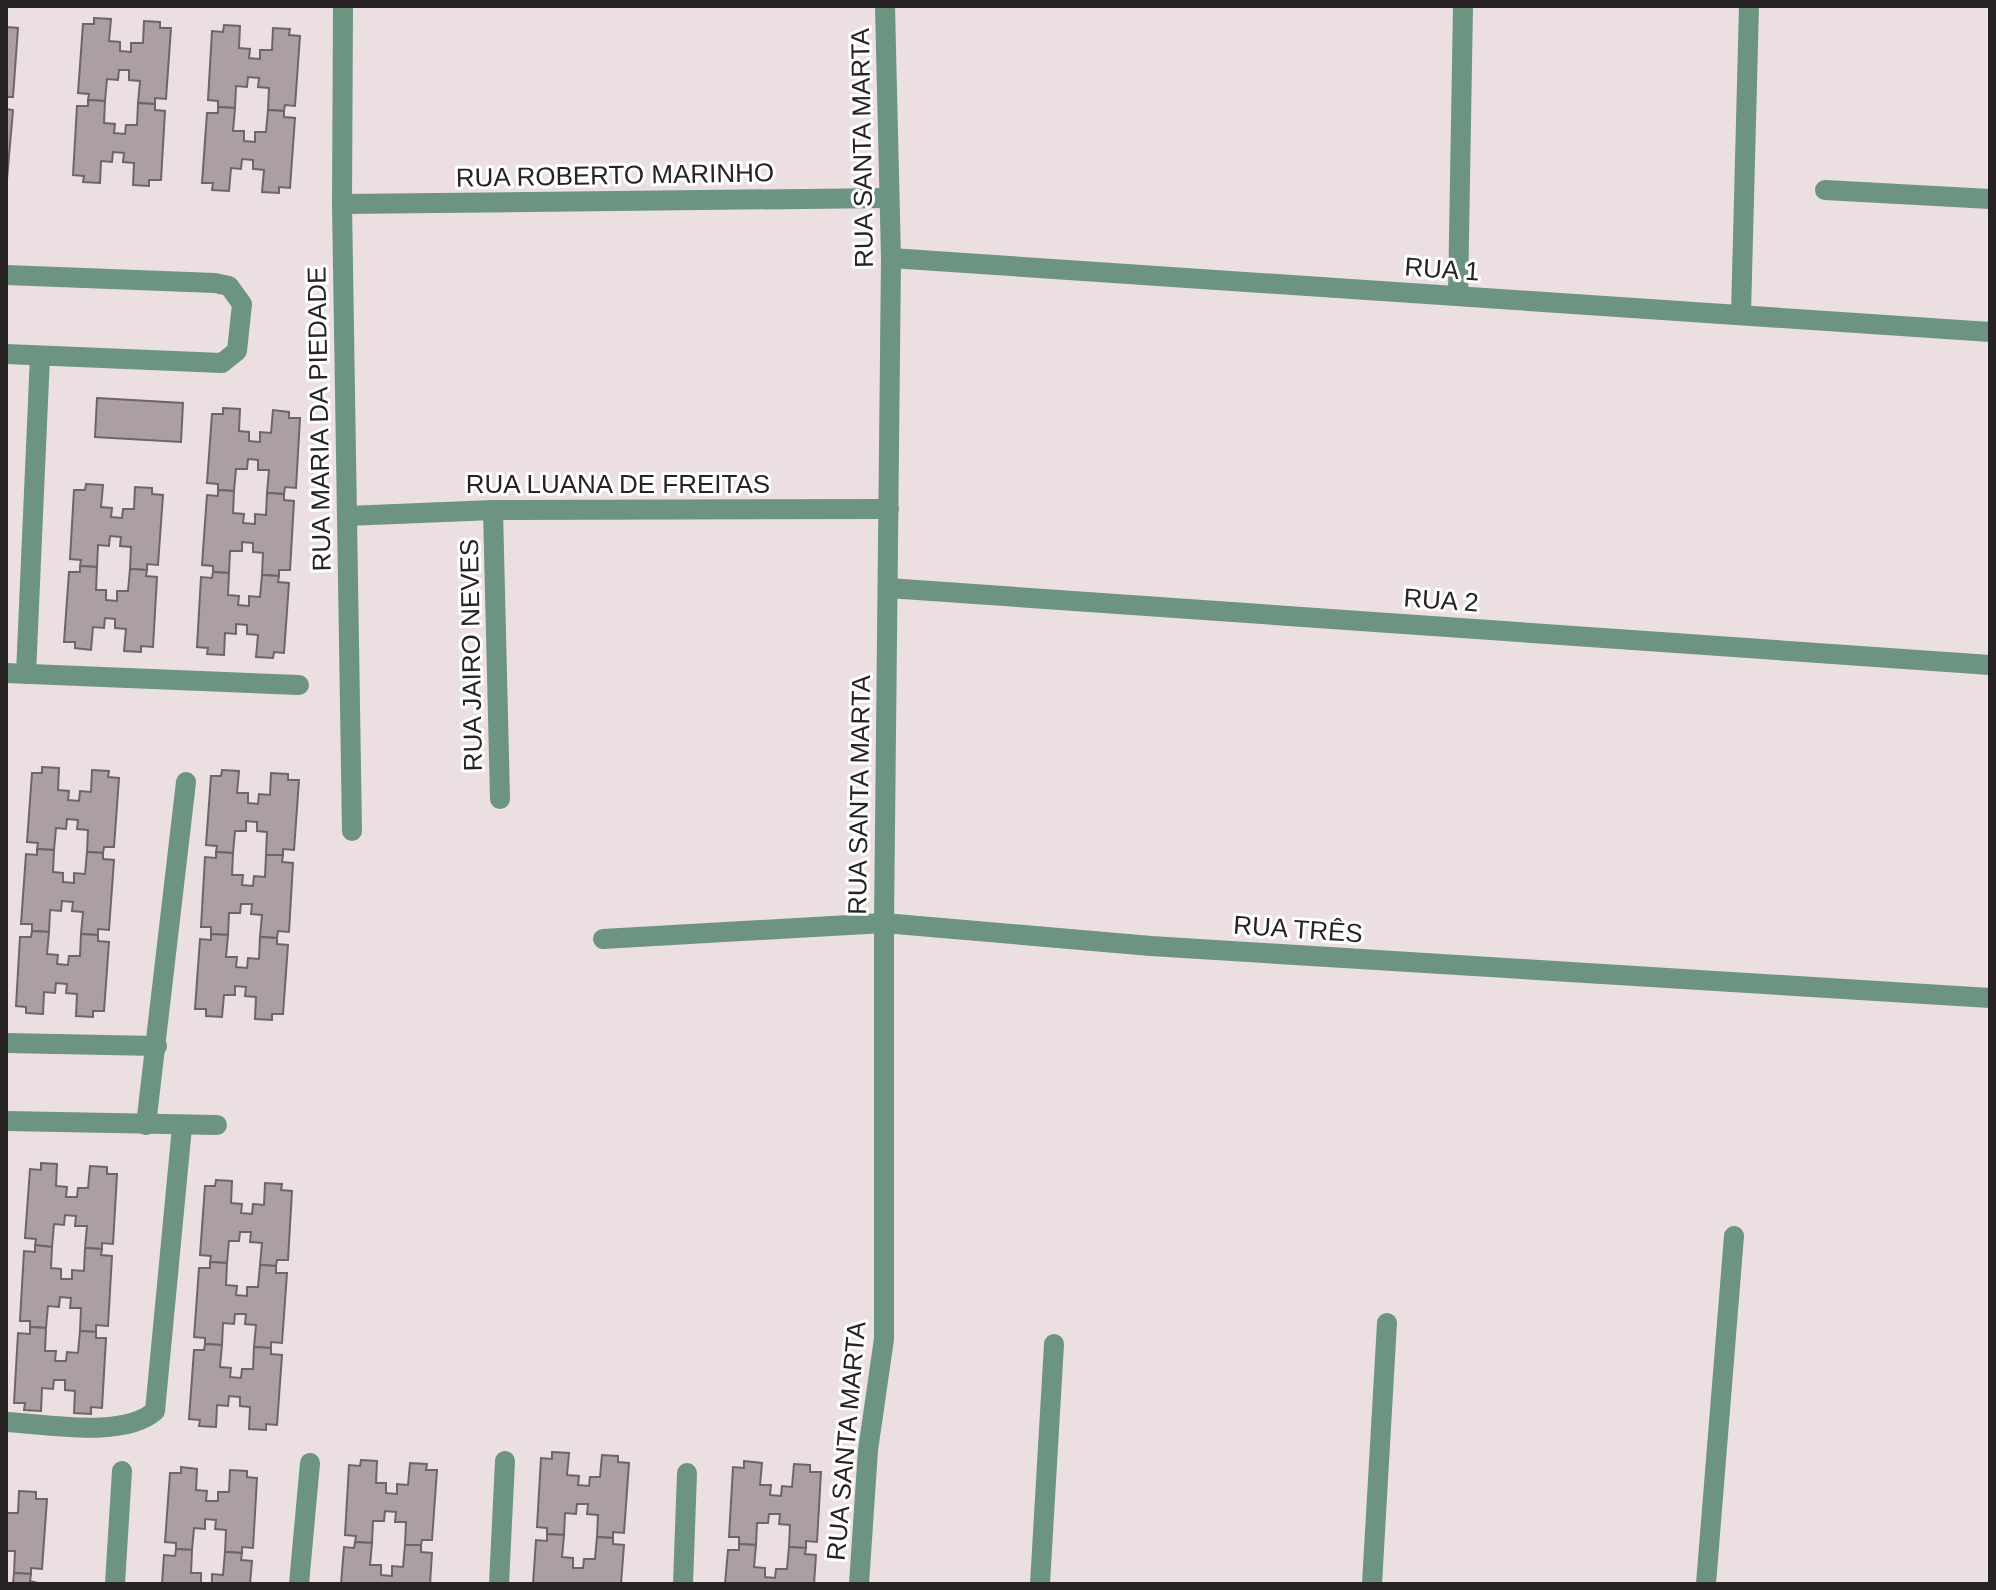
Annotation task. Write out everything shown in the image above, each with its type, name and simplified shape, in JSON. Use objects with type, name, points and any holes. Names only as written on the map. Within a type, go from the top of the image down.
[{"type":"street","name":"RUA MARIA DA PIEDADE","points":[[343,6],[342,204],[352,831]]},
{"type":"street","name":"RUA SANTA MARTA","points":[[859,1584],[868,1450],[884,1339],[884,923],[891,258],[885,6]]},
{"type":"street","points":[[1458,296],[1463,6]]},
{"type":"street","points":[[1741,314],[1749,6]]},
{"type":"street","points":[[1825,190],[1990,199]]},
{"type":"street","name":"RUA ROBERTO MARINHO","points":[[342,204],[888,198]]},
{"type":"street","name":"RUA 1","points":[[891,258],[1990,332]]},
{"type":"street","points":[[6,275],[215,283],[229,286],[242,304],[237,351],[222,363],[6,354]]},
{"type":"street","points":[[40,356],[16,674],[299,685]]},
{"type":"street","name":"RUA LUANA DE FREITAS","points":[[347,516],[493,510],[889,509]]},
{"type":"street","name":"RUA JAIRO NEVES","points":[[493,510],[500,799]]},
{"type":"street","name":"RUA 2","points":[[888,588],[1990,665]]},
{"type":"street","points":[[146,1125],[186,782]]},
{"type":"street","name":"RUA TRÊS","points":[[603,939],[884,923],[1151,946],[1990,998]]},
{"type":"street","points":[[6,1043],[157,1046]]},
{"type":"street","points":[[6,1121],[182,1127],[217,1125]]},
{"type":"street","points":[[6,1422],[121,1427],[145,1420],[155,1411],[182,1127]]},
{"type":"street","points":[[1706,1584],[1734,1236]]},
{"type":"street","points":[[1372,1584],[1387,1323]]},
{"type":"street","points":[[1040,1584],[1054,1344]]},
{"type":"street","points":[[499,1584],[505,1461]]},
{"type":"street","points":[[299,1584],[310,1463]]},
{"type":"street","points":[[115,1584],[122,1471]]},
{"type":"street","points":[[683,1584],[687,1473]]},
{"type":"building","points":[[94,18],[111,19],[109,41],[120,42],[120,51],[131,52],[131,43],[143,43],[144,21],[160,22],[160,28],[171,28],[166,99],[155,98],[155,104],[138,103],[140,81],[129,80],[129,70],[119,70],[118,80],[107,79],[105,101],[88,100],[89,94],[78,93],[83,24],[94,24]]},
{"type":"building","points":[[6,21],[7,27],[18,28],[13,97],[6,97]]},
{"type":"building","points":[[224,25],[240,26],[239,48],[250,49],[249,58],[260,59],[260,50],[272,50],[273,28],[290,29],[289,35],[300,36],[295,106],[285,105],[284,111],[268,110],[269,88],[258,87],[259,78],[248,77],[247,87],[236,86],[235,108],[218,107],[218,101],[208,100],[212,31],[223,32]]},
{"type":"building","points":[[88,100],[105,101],[104,123],[115,124],[114,133],[125,134],[126,125],[137,125],[138,103],[155,104],[155,110],[165,111],[161,180],[149,180],[149,186],[133,185],[134,163],[123,162],[124,153],[113,152],[112,162],[101,161],[100,183],[83,182],[84,176],[73,175],[77,106],[88,106]]},
{"type":"building","points":[[218,107],[235,108],[233,131],[244,131],[244,141],[255,142],[255,132],[266,132],[268,110],[284,111],[284,117],[295,118],[290,188],[279,187],[279,193],[262,192],[264,170],[253,169],[253,160],[242,159],[241,169],[231,168],[229,191],[212,190],[213,183],[202,183],[207,113],[218,113]]},
{"type":"building","points":[[6,109],[13,110],[7,179],[6,179]]},
{"type":"building","points":[[97,398],[183,403],[181,442],[95,437]]},
{"type":"building","points":[[223,408],[240,409],[239,431],[249,432],[249,441],[260,442],[260,432],[271,433],[273,410],[289,412],[289,418],[300,418],[296,488],[285,487],[284,494],[267,493],[269,470],[258,470],[258,460],[248,459],[247,469],[236,469],[234,491],[218,490],[218,484],[207,483],[212,414],[223,414]]},
{"type":"building","points":[[86,484],[103,485],[101,507],[112,508],[111,517],[122,518],[123,509],[134,509],[135,487],[152,488],[152,494],[163,495],[158,565],[147,564],[147,570],[130,569],[131,547],[120,546],[121,537],[110,536],[109,546],[98,545],[97,567],[80,566],[81,560],[70,559],[74,490],[85,490]]},
{"type":"building","points":[[218,490],[234,491],[233,513],[244,514],[243,523],[255,524],[255,514],[266,515],[267,493],[284,494],[284,500],[294,501],[290,570],[279,570],[279,576],[262,575],[263,553],[253,552],[253,543],[242,542],[242,551],[230,551],[229,573],[213,572],[213,566],[202,565],[207,495],[218,496]]},
{"type":"building","points":[[80,566],[97,567],[96,590],[106,590],[106,600],[117,601],[117,591],[128,591],[130,569],[147,570],[146,576],[157,577],[153,647],[141,646],[141,652],[124,651],[126,629],[115,628],[115,619],[105,618],[104,628],[93,627],[91,650],[75,648],[75,642],[64,642],[69,572],[80,572]]},
{"type":"building","points":[[213,572],[229,573],[228,595],[239,596],[238,605],[249,606],[249,596],[260,597],[262,575],[279,576],[278,582],[289,583],[284,653],[274,652],[273,658],[256,657],[258,635],[247,634],[247,625],[236,624],[236,634],[225,633],[224,655],[207,654],[208,648],[197,647],[201,577],[212,578]]},
{"type":"building","points":[[42,767],[59,768],[58,790],[69,791],[68,800],[79,801],[80,791],[91,792],[92,770],[109,771],[108,777],[119,778],[114,847],[104,847],[103,853],[87,852],[88,830],[77,829],[78,820],[67,819],[66,829],[56,828],[54,850],[37,849],[38,843],[27,842],[32,773],[42,773]]},
{"type":"building","points":[[222,770],[239,771],[237,793],[248,793],[248,803],[258,804],[259,794],[270,795],[271,773],[288,774],[288,780],[299,780],[294,850],[283,849],[283,855],[266,855],[267,832],[257,831],[257,822],[246,821],[246,831],[235,831],[233,853],[216,852],[217,846],[206,845],[211,776],[221,776]]},
{"type":"building","points":[[37,849],[54,850],[53,872],[63,873],[63,882],[74,883],[74,873],[85,874],[87,852],[103,853],[103,859],[114,860],[109,930],[98,929],[98,935],[81,934],[83,912],[72,911],[73,902],[62,901],[61,911],[50,910],[49,932],[32,931],[32,924],[21,924],[26,854],[37,855]]},
{"type":"building","points":[[216,852],[233,853],[232,875],[243,875],[242,885],[253,886],[254,876],[265,877],[266,855],[283,855],[282,862],[293,863],[289,932],[278,931],[277,938],[260,937],[262,915],[251,914],[252,904],[241,904],[240,913],[229,913],[228,935],[211,934],[211,927],[201,927],[205,857],[216,858]]},
{"type":"building","points":[[32,931],[49,932],[47,954],[58,955],[57,964],[68,965],[69,956],[80,956],[81,934],[98,935],[98,941],[109,942],[104,1011],[93,1011],[93,1017],[76,1016],[77,994],[66,993],[67,984],[56,983],[55,993],[44,992],[43,1014],[26,1013],[26,1007],[16,1006],[20,937],[31,937]]},
{"type":"building","points":[[211,934],[228,935],[226,957],[237,957],[236,967],[247,968],[248,958],[259,959],[260,937],[277,938],[277,944],[288,945],[283,1014],[272,1014],[272,1020],[255,1019],[256,997],[245,996],[246,987],[235,986],[235,995],[224,995],[222,1017],[206,1016],[206,1009],[195,1009],[200,939],[211,940]]},
{"type":"building","points":[[41,1163],[57,1164],[56,1186],[67,1187],[66,1197],[77,1197],[78,1188],[88,1188],[90,1166],[107,1167],[107,1174],[117,1174],[113,1244],[102,1243],[102,1249],[85,1248],[87,1226],[75,1226],[76,1216],[65,1215],[64,1225],[54,1224],[52,1247],[35,1245],[36,1239],[25,1238],[30,1169],[41,1170]]},
{"type":"building","points":[[216,1180],[232,1181],[231,1203],[242,1204],[241,1213],[252,1214],[253,1204],[264,1205],[265,1183],[282,1184],[281,1190],[292,1191],[288,1260],[277,1260],[276,1266],[260,1265],[262,1243],[250,1242],[251,1232],[240,1232],[239,1241],[229,1241],[227,1263],[210,1262],[211,1256],[200,1255],[205,1186],[215,1186]]},
{"type":"building","points":[[35,1245],[52,1247],[51,1268],[61,1269],[61,1279],[72,1279],[72,1270],[84,1271],[85,1248],[102,1249],[101,1255],[112,1256],[108,1326],[96,1325],[96,1332],[80,1331],[81,1308],[70,1308],[71,1298],[60,1297],[59,1307],[48,1306],[46,1328],[30,1327],[30,1321],[20,1321],[24,1251],[35,1252]]},
{"type":"building","points":[[210,1262],[227,1263],[226,1285],[237,1286],[236,1295],[247,1296],[247,1287],[258,1287],[260,1265],[276,1266],[276,1273],[287,1273],[282,1343],[271,1342],[271,1348],[254,1347],[256,1325],[245,1324],[246,1314],[235,1314],[234,1324],[223,1323],[222,1345],[205,1344],[205,1338],[194,1337],[199,1268],[210,1268]]},
{"type":"building","points":[[30,1327],[46,1328],[45,1351],[56,1351],[55,1361],[66,1361],[67,1352],[78,1353],[80,1331],[96,1332],[96,1338],[106,1338],[102,1408],[91,1407],[91,1414],[74,1413],[75,1391],[65,1390],[65,1380],[54,1380],[53,1389],[42,1388],[41,1411],[24,1410],[25,1403],[14,1403],[18,1333],[30,1334]]},
{"type":"building","points":[[205,1344],[222,1345],[220,1367],[231,1368],[230,1377],[241,1378],[242,1369],[253,1369],[254,1347],[271,1348],[271,1354],[282,1355],[277,1425],[266,1424],[266,1430],[249,1429],[250,1407],[240,1406],[240,1397],[229,1396],[228,1406],[217,1405],[216,1427],[199,1426],[200,1420],[189,1419],[194,1350],[204,1350]]},
{"type":"building","points":[[552,1452],[569,1453],[567,1475],[579,1476],[578,1485],[589,1486],[590,1477],[600,1477],[602,1455],[618,1456],[618,1462],[629,1463],[624,1533],[613,1532],[613,1538],[597,1537],[598,1515],[587,1514],[588,1504],[577,1504],[576,1514],[565,1513],[564,1535],[547,1534],[547,1528],[537,1527],[541,1458],[552,1459]]},
{"type":"building","points":[[361,1460],[377,1461],[376,1483],[386,1483],[386,1493],[397,1494],[397,1484],[408,1485],[410,1463],[427,1464],[426,1470],[437,1470],[432,1540],[422,1540],[421,1545],[405,1545],[406,1522],[395,1522],[396,1512],[385,1511],[384,1521],[373,1521],[372,1543],[355,1542],[356,1536],[345,1535],[349,1465],[360,1466]]},
{"type":"building","points":[[744,1461],[762,1463],[760,1485],[771,1485],[770,1495],[781,1496],[782,1486],[792,1487],[794,1464],[810,1465],[810,1472],[821,1472],[817,1542],[806,1541],[806,1548],[789,1547],[790,1525],[779,1524],[780,1514],[769,1514],[768,1523],[757,1523],[756,1545],[739,1544],[739,1537],[729,1537],[733,1467],[744,1468]]},
{"type":"building","points":[[181,1467],[197,1469],[196,1490],[207,1491],[206,1501],[218,1501],[218,1492],[229,1492],[230,1470],[247,1471],[247,1477],[257,1478],[253,1548],[242,1547],[242,1553],[225,1552],[226,1530],[215,1529],[216,1520],[205,1519],[205,1529],[194,1528],[192,1550],[176,1549],[176,1543],[165,1542],[170,1473],[181,1473]]},
{"type":"building","points":[[19,1491],[36,1492],[36,1499],[47,1499],[42,1569],[31,1568],[31,1574],[14,1573],[15,1551],[6,1551],[7,1513],[18,1513]]},
{"type":"building","points":[[547,1534],[564,1535],[562,1557],[573,1558],[573,1568],[583,1568],[584,1559],[595,1559],[597,1537],[613,1538],[613,1544],[624,1545],[621,1584],[533,1584],[536,1540],[547,1541]]},
{"type":"building","points":[[355,1542],[372,1543],[370,1565],[381,1565],[381,1575],[392,1576],[392,1566],[403,1567],[405,1545],[421,1545],[421,1552],[432,1553],[430,1584],[341,1584],[344,1547],[354,1548]]},
{"type":"building","points":[[739,1544],[756,1545],[754,1567],[765,1568],[765,1577],[775,1578],[776,1569],[787,1569],[789,1547],[806,1548],[805,1554],[816,1555],[814,1584],[725,1584],[728,1550],[739,1550]]},
{"type":"building","points":[[176,1549],[192,1550],[191,1573],[201,1573],[201,1583],[212,1583],[212,1574],[223,1575],[225,1552],[242,1553],[241,1560],[252,1561],[250,1584],[162,1584],[164,1555],[175,1556]]},
{"type":"building","points":[[14,1573],[31,1574],[30,1581],[41,1584],[13,1584]]}]
